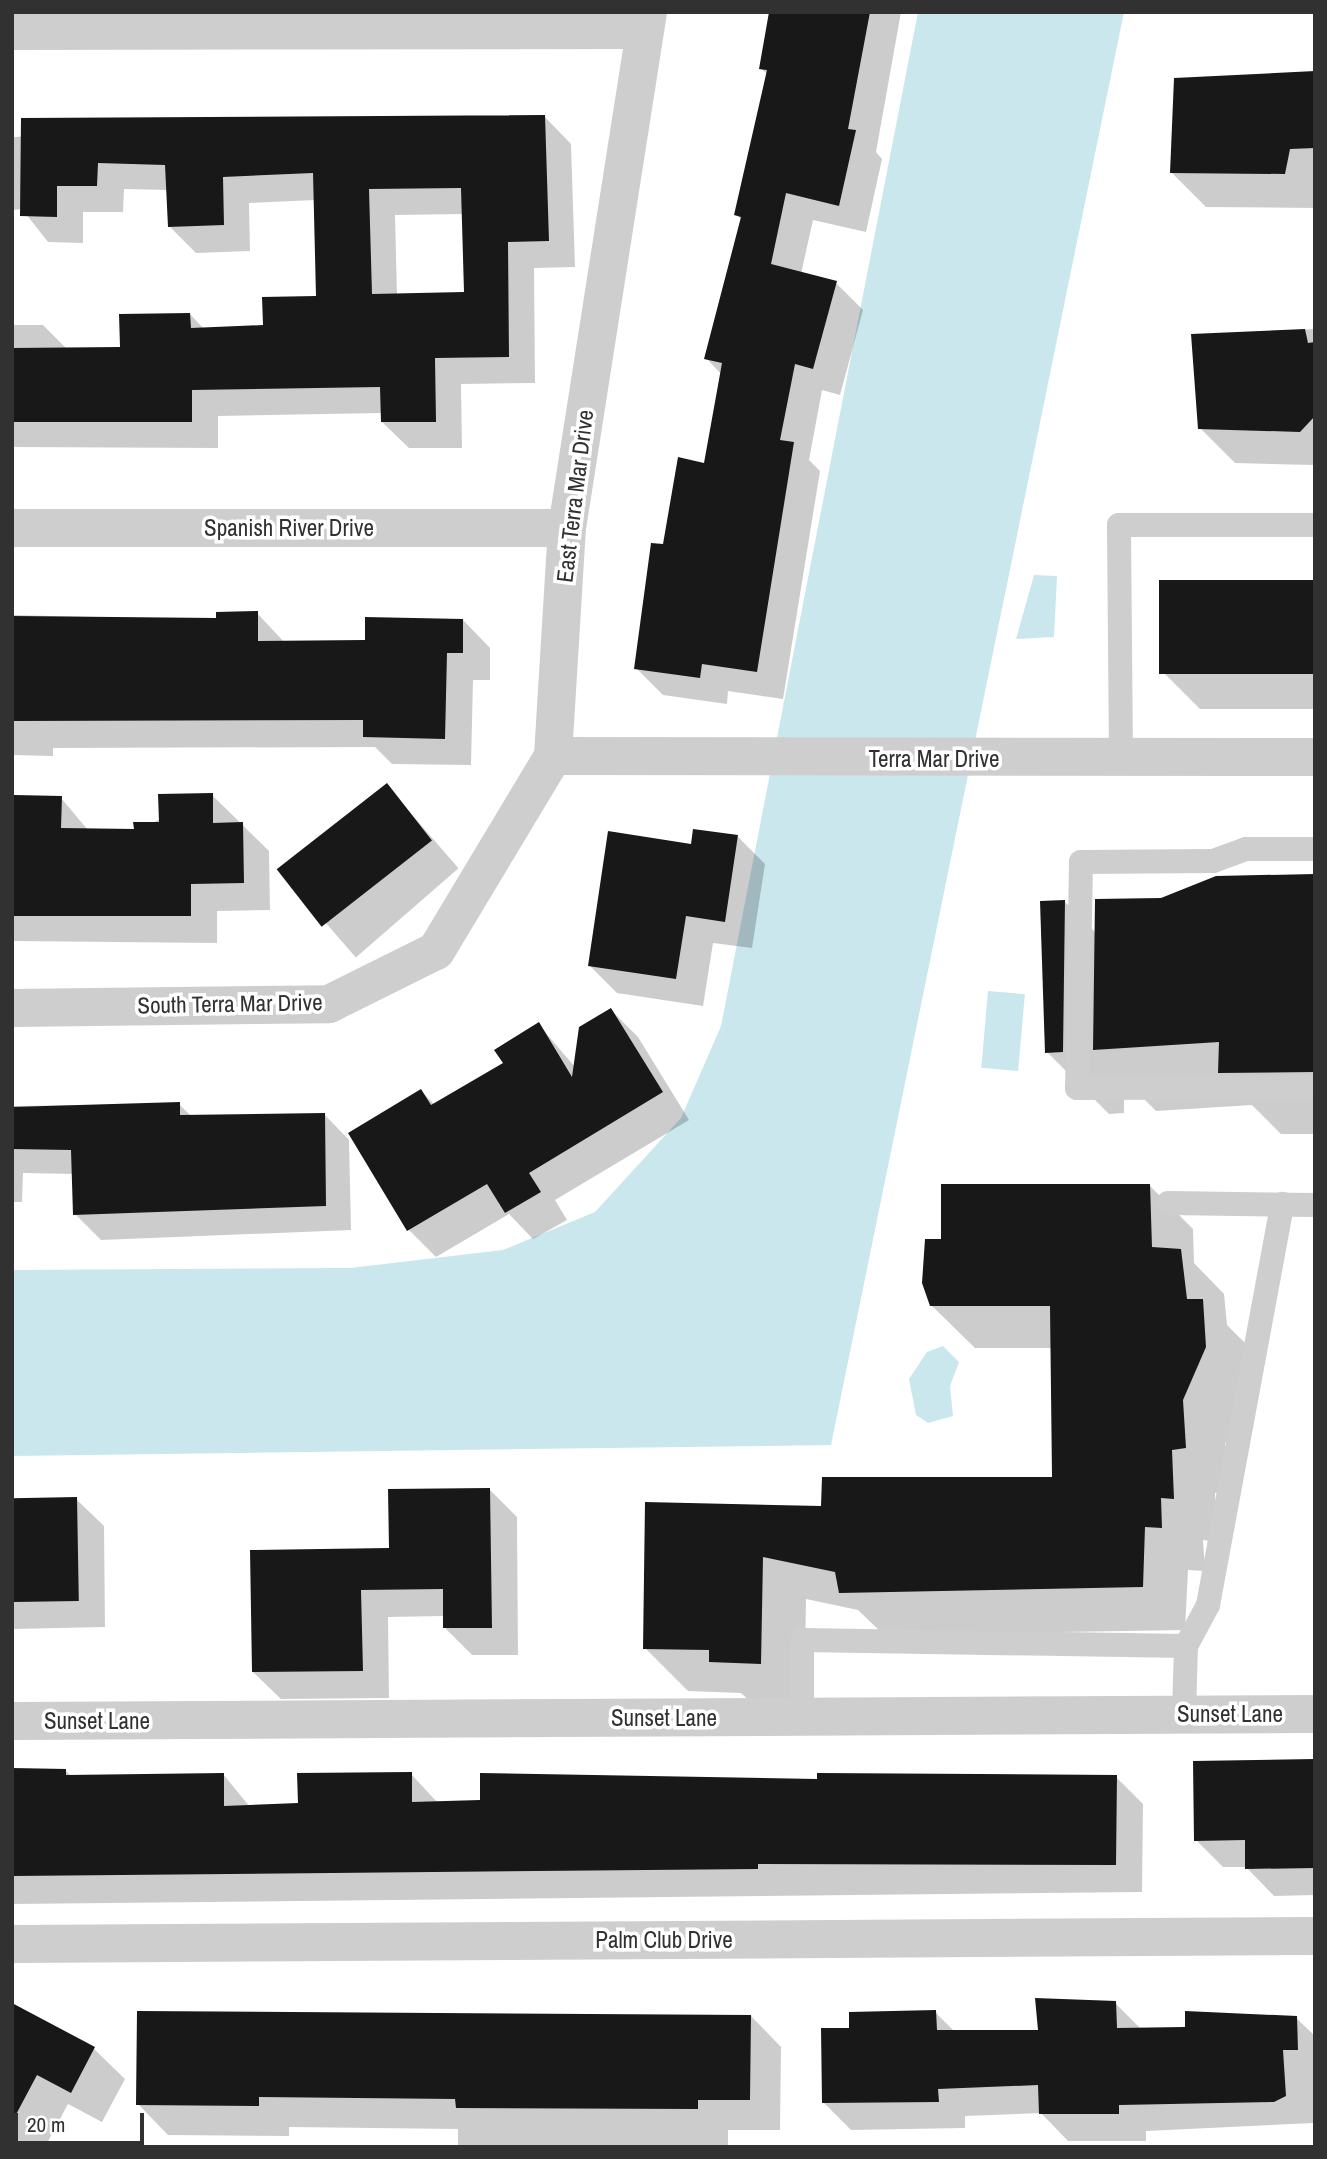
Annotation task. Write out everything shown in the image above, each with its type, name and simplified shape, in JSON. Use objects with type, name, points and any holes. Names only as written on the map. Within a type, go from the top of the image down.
[{"type":"street","points":[[12,31],[646,21]]},
{"type":"street","name":"East Terra Mar Drive","points":[[436,951],[553,756],[567,528],[646,21]]},
{"type":"street","name":"Spanish River Drive","points":[[12,528],[567,528]]},
{"type":"street","name":"Terra Mar Drive","points":[[553,756],[764,759],[1315,757]]},
{"type":"street","name":"South Terra Mar Drive","points":[[12,1008],[329,1004],[436,951]]},
{"type":"street","name":"Sunset Lane","points":[[12,1721],[1315,1714]]},
{"type":"street","name":"Palm Club Drive","points":[[12,1944],[1315,1936]]},
{"type":"lane","points":[[1121,758],[1119,526],[1315,525]]},
{"type":"lane","points":[[1315,849],[1246,849],[1213,860],[1081,862],[1077,1088],[1315,1087]]},
{"type":"lane","points":[[1168,1203],[1315,1205]]},
{"type":"lane","points":[[1184,1715],[1186,1646],[1208,1605],[1282,1204]]},
{"type":"lane","points":[[802,1717],[802,1640],[1186,1646]]},
{"type":"water","points":[[918,12],[1124,12],[831,1445],[12,1456],[12,1270],[350,1268],[503,1250],[595,1212],[681,1118],[721,1026]]},
{"type":"water","points":[[1034,575],[1057,576],[1054,637],[1016,639]]},
{"type":"water","points":[[988,991],[1025,994],[1018,1071],[981,1068]]},
{"type":"water","points":[[943,1346],[959,1362],[950,1386],[953,1416],[928,1423],[916,1415],[909,1379],[927,1352]]},
{"type":"building","points":[[769,12],[870,12],[848,129],[856,130],[839,206],[786,193],[771,264],[837,281],[813,369],[795,364],[780,440],[794,442],[757,672],[702,664],[700,678],[634,669],[651,543],[663,544],[678,457],[704,463],[722,363],[704,359],[741,217],[734,215],[767,70],[759,69]]},
{"type":"building","points":[[1315,71],[1315,148],[1290,149],[1285,174],[1170,173],[1174,78]]},
{"type":"building","points":[[545,115],[549,241],[508,242],[509,357],[435,358],[436,422],[381,422],[380,387],[192,390],[192,422],[12,422],[12,348],[120,347],[119,314],[190,313],[191,328],[263,325],[262,297],[316,296],[313,173],[223,177],[224,225],[168,227],[165,165],[98,163],[97,186],[57,186],[57,217],[20,216],[21,118]],"holes":[[[461,188],[464,292],[372,294],[369,189]]]},
{"type":"building","points":[[1305,329],[1308,343],[1315,342],[1315,416],[1300,432],[1198,429],[1191,334]]},
{"type":"building","points":[[1159,580],[1315,580],[1315,674],[1159,674]]},
{"type":"building","points":[[258,611],[258,641],[365,640],[365,617],[463,619],[463,653],[447,653],[445,739],[363,737],[363,720],[12,721],[12,616],[216,618],[216,612]]},
{"type":"building","points":[[387,783],[432,841],[322,927],[277,869]]},
{"type":"building","points":[[213,793],[213,823],[243,822],[244,883],[191,884],[191,916],[12,916],[14,795],[62,796],[61,828],[134,829],[133,822],[159,822],[158,794]]},
{"type":"building","points":[[693,829],[738,835],[725,922],[686,916],[676,979],[588,966],[608,831],[691,844]]},
{"type":"building","points":[[1315,874],[1315,1072],[1218,1073],[1219,1042],[1093,1050],[1095,899],[1161,898],[1216,876]]},
{"type":"building","points":[[1065,900],[1063,1052],[1045,1053],[1040,901]]},
{"type":"building","points":[[611,1008],[663,1092],[529,1173],[541,1192],[505,1213],[487,1184],[407,1231],[348,1133],[421,1089],[431,1105],[503,1063],[494,1050],[539,1022],[572,1077],[579,1027]]},
{"type":"building","points":[[180,1102],[180,1115],[325,1113],[326,1206],[73,1215],[71,1150],[12,1149],[12,1107]]},
{"type":"building","points":[[941,1184],[1150,1184],[1152,1247],[1181,1249],[1187,1299],[1203,1299],[1206,1347],[1183,1400],[1186,1448],[1172,1450],[1174,1499],[1161,1498],[1162,1528],[1145,1527],[1143,1587],[839,1593],[835,1572],[763,1557],[761,1664],[709,1662],[709,1650],[643,1649],[645,1502],[821,1506],[822,1477],[1052,1477],[1050,1306],[930,1306],[922,1283],[925,1239],[941,1239]]},
{"type":"building","points":[[490,1488],[492,1628],[443,1628],[443,1589],[361,1590],[363,1671],[252,1672],[250,1550],[389,1548],[388,1489]]},
{"type":"building","points":[[77,1497],[79,1601],[14,1602],[12,1498]]},
{"type":"building","points":[[1315,1759],[1315,1868],[1245,1869],[1245,1840],[1194,1841],[1193,1761]]},
{"type":"building","points":[[12,1768],[66,1769],[66,1775],[224,1773],[224,1806],[298,1803],[297,1773],[412,1772],[412,1802],[480,1800],[480,1773],[817,1779],[817,1773],[1117,1775],[1116,1865],[758,1864],[758,1869],[12,1876]]},
{"type":"building","points":[[1035,1998],[1116,2001],[1117,2028],[1185,2027],[1185,2011],[1297,2016],[1298,2050],[1283,2050],[1286,2096],[1274,2102],[1119,2105],[1119,2114],[1039,2114],[1038,2085],[938,2089],[939,2102],[822,2103],[821,2028],[849,2028],[849,2012],[936,2010],[937,2030],[1038,2030]]},
{"type":"building","points":[[12,2003],[95,2047],[71,2093],[37,2075],[12,2122]]},
{"type":"building","points":[[137,2011],[751,2015],[750,2100],[698,2100],[698,2109],[456,2108],[455,2099],[259,2097],[259,2106],[136,2105]]}]
